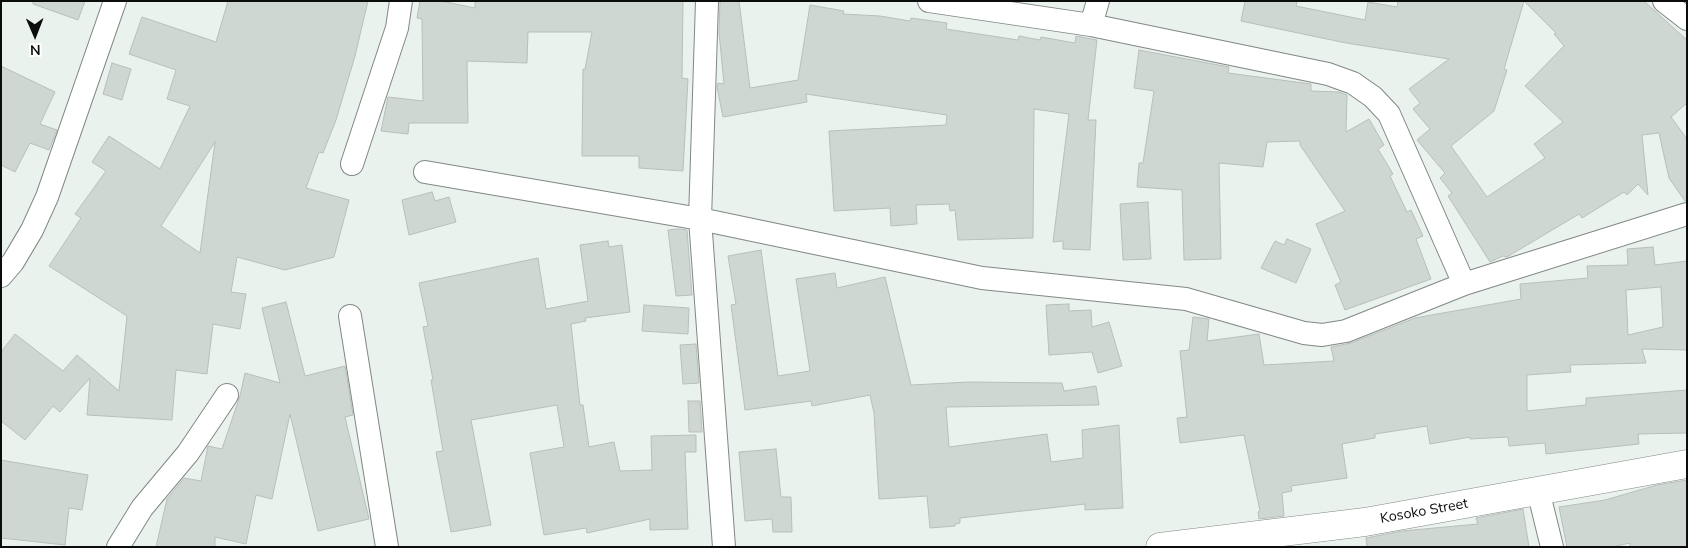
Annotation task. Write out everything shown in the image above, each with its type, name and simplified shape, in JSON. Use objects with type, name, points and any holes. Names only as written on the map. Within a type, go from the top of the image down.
[{"type":"street","points":[[1,276],[13,262],[32,230],[47,197],[114,1]]},
{"type":"street","points":[[352,164],[396,28],[401,1]]},
{"type":"street","points":[[707,1],[700,219],[724,547]]},
{"type":"street","points":[[929,1],[1091,25],[1328,74],[1352,83],[1373,98],[1389,114],[1464,284]]},
{"type":"street","points":[[1091,25],[1098,1]]},
{"type":"street","points":[[1664,1],[1687,19]]},
{"type":"street","points":[[426,172],[700,219],[982,278],[1186,300],[1304,333],[1322,335],[1346,331],[1464,284],[1687,214]]},
{"type":"street","points":[[350,316],[387,547]]},
{"type":"street","points":[[118,547],[142,508],[188,453],[227,395]]},
{"type":"street","name":"Kosoko Street","points":[[1160,547],[1272,540],[1687,464]]},
{"type":"street","points":[[1538,490],[1552,547]]},
{"type":"building","points":[[33,1],[85,1],[78,20],[33,4]]},
{"type":"building","points":[[228,1],[368,1],[355,56],[336,120],[323,153],[319,152],[306,188],[349,200],[334,257],[285,270],[237,257],[231,292],[246,294],[240,329],[213,324],[207,374],[176,370],[172,420],[87,415],[90,378],[60,412],[53,406],[25,440],[1,421],[1,352],[15,334],[63,371],[77,355],[119,391],[127,316],[49,266],[81,218],[75,214],[106,171],[92,162],[109,136],[160,169],[190,106],[167,99],[176,70],[129,54],[142,17],[216,42]],"holes":[[[215,142],[200,253],[161,226]]]},
{"type":"building","points":[[420,1],[441,1],[475,8],[475,1],[683,1],[682,78],[688,79],[683,171],[639,168],[639,156],[582,156],[583,69],[585,69],[592,32],[528,32],[527,63],[467,61],[468,123],[409,123],[408,134],[381,131],[388,97],[423,101],[422,19],[417,18]]},
{"type":"building","points":[[720,1],[739,1],[750,88],[798,80],[810,5],[844,11],[843,14],[880,16],[910,21],[911,18],[947,23],[946,29],[1018,40],[1019,36],[1040,40],[1041,37],[1075,43],[1076,36],[1097,40],[1088,120],[1096,120],[1090,250],[1063,249],[1063,241],[1053,242],[1069,114],[1034,109],[1033,238],[958,240],[955,210],[950,211],[949,204],[916,205],[917,224],[891,226],[890,208],[834,211],[829,131],[946,125],[947,115],[806,94],[807,102],[723,117],[717,87],[718,83],[724,84],[719,32]]},
{"type":"building","points":[[1245,1],[1297,1],[1296,6],[1365,20],[1368,2],[1397,7],[1398,1],[1524,1],[1644,1],[1687,40],[1687,103],[1671,117],[1687,139],[1687,201],[1685,201],[1669,178],[1659,133],[1642,135],[1648,195],[1638,184],[1627,195],[1624,192],[1582,218],[1579,214],[1507,257],[1503,256],[1490,262],[1448,196],[1452,193],[1440,178],[1445,173],[1417,140],[1430,129],[1413,109],[1420,103],[1409,89],[1449,59],[1346,43],[1241,21]],"holes":[[[1524,1],[1556,33],[1554,34],[1564,46],[1525,86],[1563,122],[1534,144],[1545,158],[1487,197],[1451,146],[1494,111],[1507,70],[1504,69]]]},
{"type":"building","points":[[1139,50],[1229,67],[1228,73],[1311,84],[1311,91],[1339,92],[1347,95],[1346,132],[1369,119],[1384,145],[1378,149],[1393,174],[1390,176],[1407,212],[1411,210],[1423,236],[1416,239],[1431,279],[1345,310],[1335,285],[1341,282],[1316,224],[1345,211],[1300,145],[1300,141],[1267,142],[1263,167],[1219,163],[1221,259],[1184,260],[1182,190],[1137,187],[1139,163],[1143,163],[1154,91],[1134,88]]},
{"type":"building","points":[[112,63],[131,69],[122,100],[103,94]]},
{"type":"building","points":[[1,66],[55,92],[40,124],[57,130],[49,150],[30,143],[15,172],[1,165]]},
{"type":"building","points":[[432,192],[435,201],[449,197],[456,222],[409,235],[402,200]]},
{"type":"building","points":[[1148,202],[1151,259],[1123,260],[1120,204]]},
{"type":"building","points":[[668,230],[687,230],[692,295],[676,296]]},
{"type":"building","points":[[1287,239],[1311,249],[1296,283],[1261,268],[1275,241],[1284,245]]},
{"type":"building","points":[[608,241],[609,247],[622,245],[630,312],[585,318],[586,321],[571,324],[580,405],[583,405],[589,447],[614,442],[620,471],[652,470],[651,436],[696,435],[696,452],[685,452],[688,529],[650,530],[650,519],[587,533],[586,528],[544,535],[530,453],[564,447],[557,405],[471,420],[491,525],[451,532],[436,452],[443,451],[423,327],[428,326],[419,283],[538,258],[546,309],[588,301],[580,245]]},
{"type":"building","points":[[1653,247],[1655,265],[1687,261],[1687,350],[1642,349],[1646,363],[1570,365],[1571,372],[1527,375],[1527,411],[1586,405],[1586,398],[1687,390],[1687,433],[1638,434],[1639,444],[1546,454],[1545,443],[1509,446],[1508,437],[1470,439],[1470,437],[1430,444],[1427,426],[1375,434],[1375,438],[1342,444],[1347,478],[1291,486],[1292,491],[1282,493],[1284,516],[1259,519],[1258,512],[1260,511],[1244,435],[1180,443],[1177,418],[1187,417],[1180,351],[1189,350],[1193,317],[1209,319],[1207,341],[1259,334],[1264,365],[1334,361],[1331,347],[1351,343],[1415,318],[1521,299],[1520,284],[1588,278],[1587,266],[1628,265],[1627,249]],"holes":[[[1661,287],[1663,327],[1628,335],[1626,290]]]},
{"type":"building","points":[[761,250],[778,376],[810,371],[796,279],[835,273],[837,288],[885,277],[911,385],[969,382],[1062,383],[1064,391],[1096,386],[1099,405],[946,407],[949,447],[1047,434],[1051,462],[1083,458],[1082,430],[1119,425],[1123,508],[1085,510],[1085,504],[960,518],[960,523],[955,524],[955,526],[930,528],[927,496],[879,499],[874,413],[870,395],[812,406],[811,401],[745,410],[731,305],[736,304],[728,256]]},
{"type":"building","points":[[286,302],[305,376],[345,366],[353,415],[345,417],[369,519],[318,531],[290,414],[272,499],[256,495],[246,544],[215,537],[215,547],[156,547],[167,499],[184,478],[201,481],[208,446],[222,449],[240,396],[245,373],[280,383],[262,308]]},
{"type":"building","points":[[1069,304],[1069,311],[1091,310],[1092,327],[1109,322],[1122,366],[1098,373],[1092,352],[1049,355],[1046,305]]},
{"type":"building","points":[[644,305],[689,308],[688,334],[642,331]]},
{"type":"building","points":[[696,344],[699,383],[683,384],[680,345]]},
{"type":"building","points":[[688,401],[700,401],[702,432],[689,432]]},
{"type":"building","points":[[776,449],[781,497],[791,497],[792,532],[773,532],[772,519],[745,521],[739,452]]},
{"type":"building","points":[[1,460],[88,475],[82,510],[69,508],[65,545],[1,538]]},
{"type":"building","points":[[1687,480],[1687,547],[1630,547],[1630,543],[1612,547],[1567,547],[1559,507],[1605,500],[1657,485]]},
{"type":"building","points":[[1523,509],[1529,547],[1367,547],[1366,538],[1402,531],[1478,524],[1476,518]]}]
